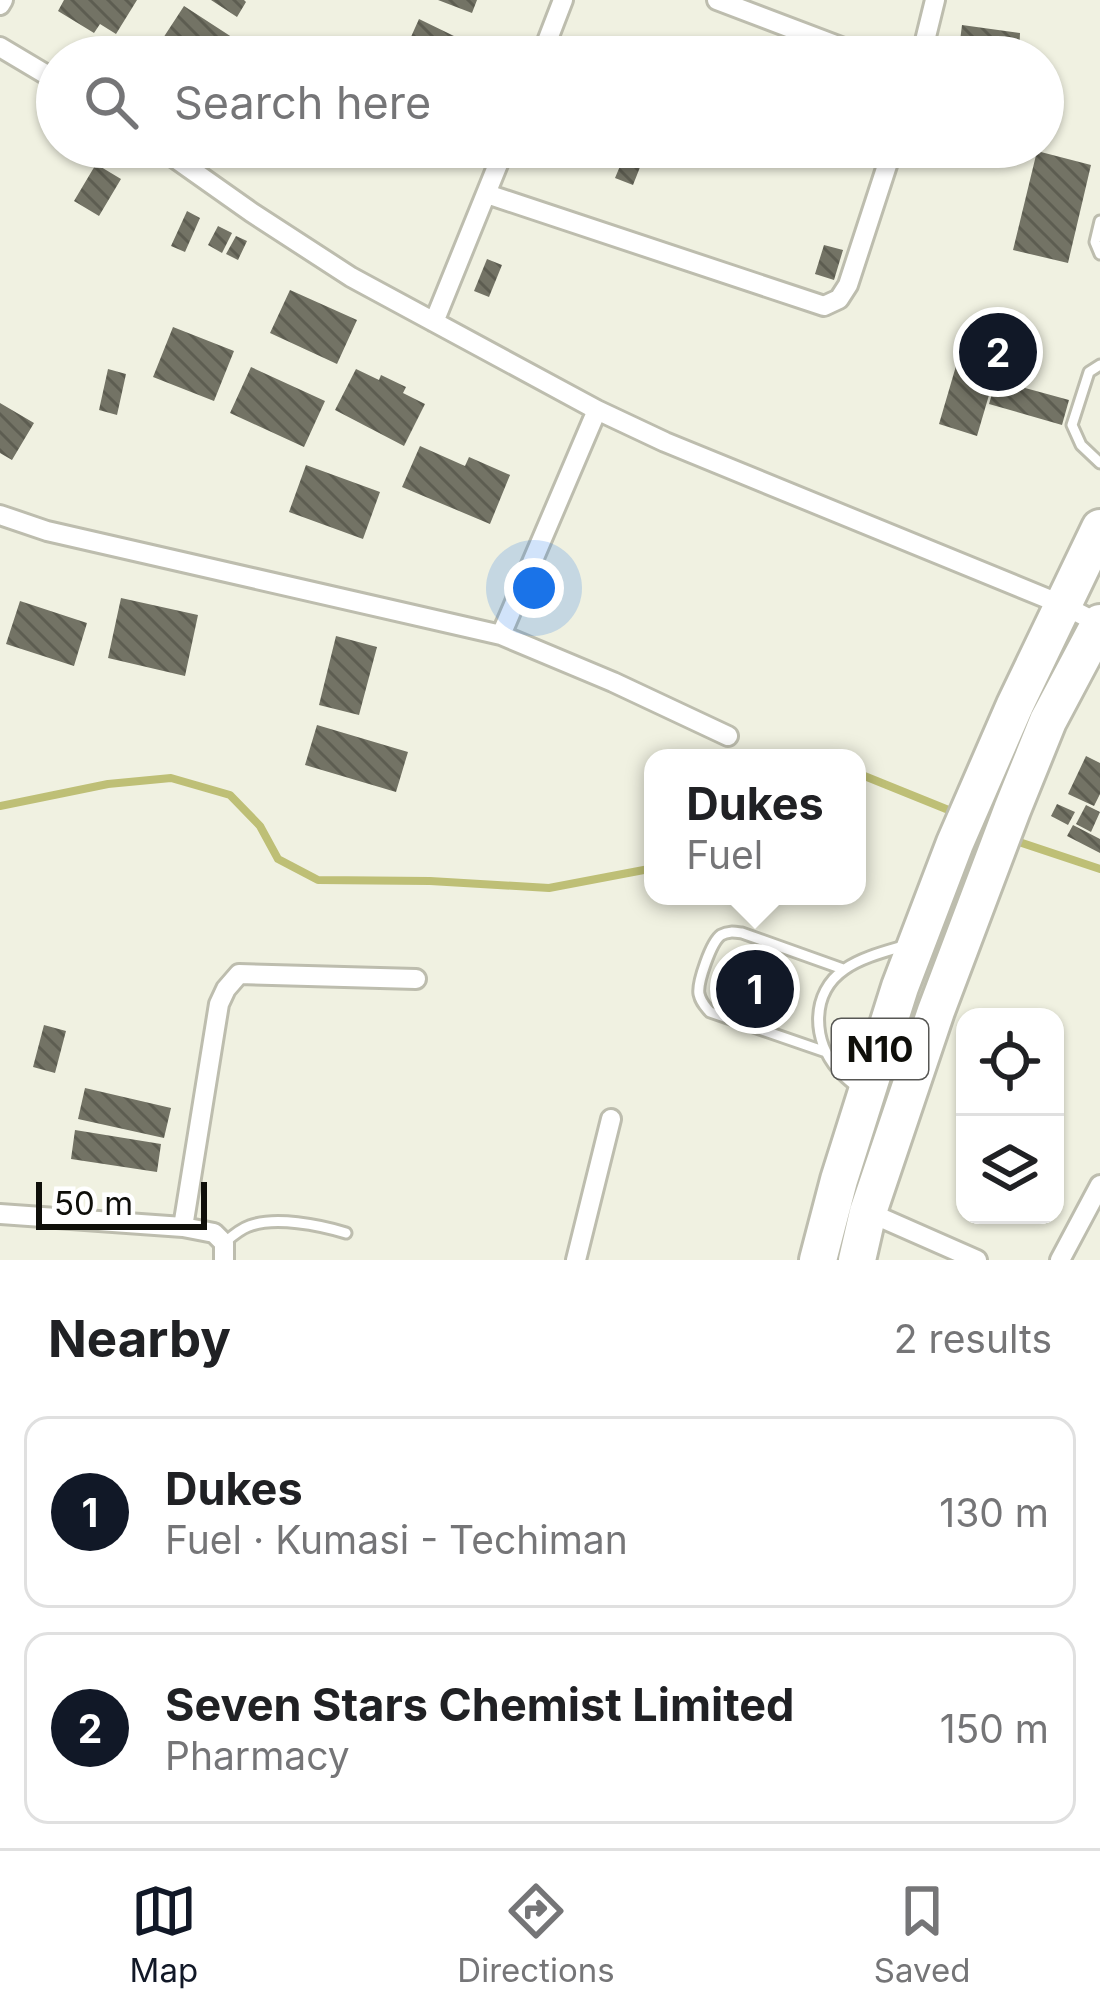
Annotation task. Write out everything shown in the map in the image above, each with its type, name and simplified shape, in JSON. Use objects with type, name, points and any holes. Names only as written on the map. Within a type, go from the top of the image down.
[{"type":"highway","name":"N10","points":[[818,1260],[900,987],[955,843],[1100,528]]},
{"type":"highway","name":"N10","points":[[857,1260],[868,1212],[935,1011],[1048,722],[1100,623]]},
{"type":"street","points":[[549,36],[563,0]]},
{"type":"street","points":[[717,0],[812,36]]},
{"type":"street","points":[[926,36],[935,0]]},
{"type":"street","points":[[0,47],[36,68]]},
{"type":"street","points":[[189,168],[351,277],[597,410],[1100,623]]},
{"type":"street","points":[[434,322],[497,168]]},
{"type":"street","points":[[487,194],[824,306],[839,299],[848,285],[886,168]]},
{"type":"street","points":[[501,635],[597,410]]},
{"type":"street","points":[[0,515],[47,530],[501,635],[728,736]]},
{"type":"street","points":[[183,1228],[219,1004],[239,974],[416,980]]},
{"type":"street","points":[[576,1260],[611,1119]]},
{"type":"street","points":[[1060,1260],[1100,1185]]},
{"type":"street","points":[[868,1212],[977,1260]]},
{"type":"street","points":[[0,1214],[214,1232],[224,1251]]},
{"type":"lane","points":[[1100,221],[1095,242],[1100,254]]},
{"type":"lane","points":[[1100,365],[1089,372],[1072,425],[1081,445],[1100,463]]},
{"type":"lane","points":[[826,1052],[710,1012],[700,1000],[699,982],[714,943],[730,932],[843,970]]},
{"type":"lane","points":[[865,1094],[826,1052],[818,1028],[818,1007],[826,987],[843,970],[918,941]]},
{"type":"lane","points":[[224,1251],[248,1226],[263,1223],[316,1224],[346,1233]]},
{"type":"building","points":[[64,0],[137,0],[116,34],[100,24],[94,33],[58,11]]},
{"type":"building","points":[[211,0],[244,0],[246,2],[237,17]]},
{"type":"building","points":[[438,0],[477,0],[472,13]]},
{"type":"building","points":[[184,6],[230,36],[164,36]]},
{"type":"building","points":[[419,19],[454,36],[411,36]]},
{"type":"building","points":[[962,25],[1020,33],[1020,36],[961,36]]},
{"type":"building","points":[[1064,158],[1091,165],[1068,263],[1013,250],[1033,168],[1064,168]]},
{"type":"building","points":[[94,168],[121,179],[99,216],[74,201]]},
{"type":"building","points":[[619,168],[640,168],[633,185],[615,178]]},
{"type":"building","points":[[187,211],[200,218],[185,252],[171,246]]},
{"type":"building","points":[[218,226],[232,233],[222,253],[208,245]]},
{"type":"building","points":[[236,236],[247,241],[238,260],[226,254]]},
{"type":"building","points":[[824,245],[843,250],[834,280],[815,274]]},
{"type":"building","points":[[487,259],[502,265],[489,297],[474,291]]},
{"type":"building","points":[[290,290],[357,320],[337,364],[270,333]]},
{"type":"building","points":[[968,325],[1006,337],[977,436],[939,424]]},
{"type":"building","points":[[173,327],[234,351],[214,401],[153,377]]},
{"type":"building","points":[[251,367],[325,401],[304,447],[230,413]]},
{"type":"building","points":[[108,369],[126,374],[117,415],[99,410]]},
{"type":"building","points":[[356,369],[406,387],[403,393],[425,404],[404,446],[335,410]]},
{"type":"building","points":[[996,380],[1069,400],[1062,425],[989,404]]},
{"type":"building","points":[[0,403],[34,423],[12,460],[0,453]]},
{"type":"building","points":[[420,446],[465,466],[469,457],[510,475],[490,524],[402,487]]},
{"type":"building","points":[[306,465],[380,492],[363,539],[289,512]]},
{"type":"building","points":[[121,598],[198,615],[185,676],[108,658]]},
{"type":"building","points":[[20,601],[87,623],[74,666],[6,644]]},
{"type":"building","points":[[336,636],[377,647],[359,715],[319,705]]},
{"type":"building","points":[[317,725],[408,752],[396,792],[305,765]]},
{"type":"building","points":[[1086,756],[1100,763],[1100,794],[1094,806],[1068,794]]},
{"type":"building","points":[[1057,804],[1075,812],[1068,825],[1051,816]]},
{"type":"building","points":[[1086,805],[1100,812],[1091,832],[1076,824]]},
{"type":"building","points":[[1073,825],[1100,839],[1100,853],[1067,836]]},
{"type":"building","points":[[44,1025],[66,1031],[55,1073],[33,1067]]},
{"type":"building","points":[[85,1088],[171,1108],[164,1138],[78,1119]]},
{"type":"building","points":[[75,1130],[161,1144],[157,1172],[71,1159]]},
{"type":"waterway","points":[[866,777],[956,813]]},
{"type":"waterway","points":[[0,806],[108,784],[171,778],[230,795],[260,826],[278,859],[318,880],[549,888],[644,870]]},
{"type":"waterway","points":[[1013,840],[1100,869]]},
{"type":"place","name":"Seven Stars Chemist Limited","points":[[998,352]]},
{"type":"place","name":"Dukes","points":[[755,989]]}]
